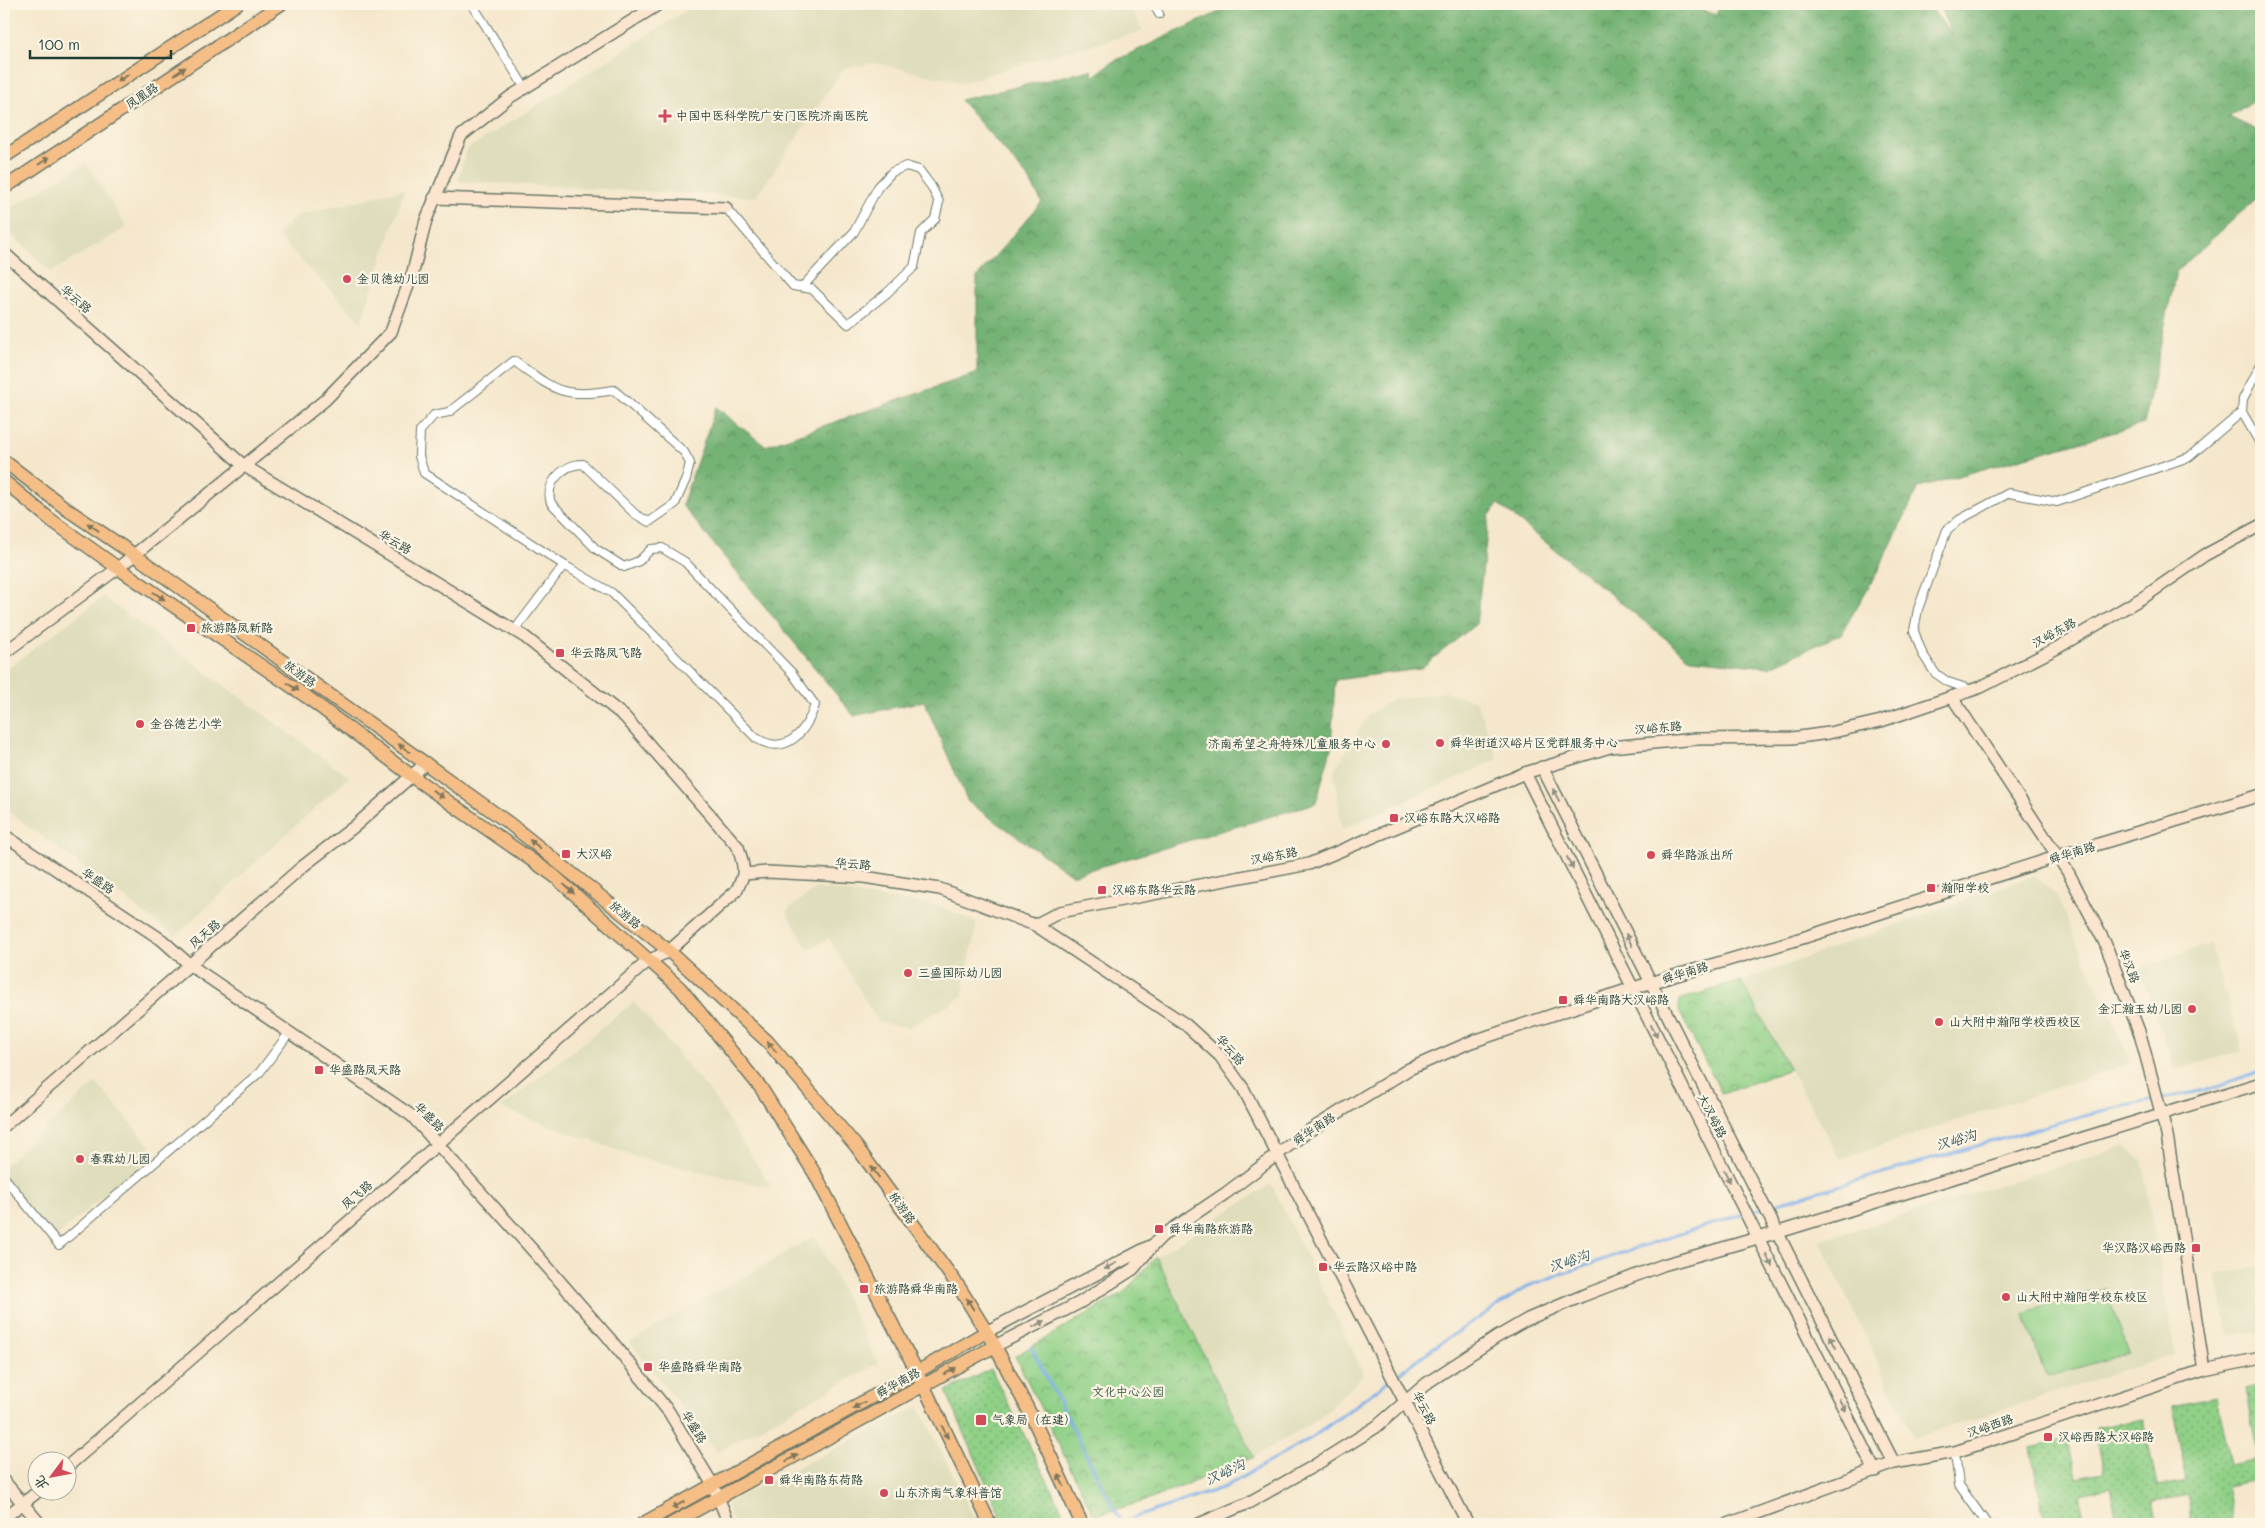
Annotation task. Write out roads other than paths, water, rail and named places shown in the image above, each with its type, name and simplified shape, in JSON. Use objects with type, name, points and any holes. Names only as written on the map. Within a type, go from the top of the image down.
[{"type":"main road","name":"凤凰路","points":[[4,157],[237,4]]},
{"type":"main road","name":"凤凰路","points":[[4,188],[281,4]]},
{"type":"main road","name":"旅游路","points":[[4,461],[68,510],[133,554],[510,824],[669,951],[768,1042],[856,1146],[959,1287],[995,1346],[1034,1419],[1082,1524]]},
{"type":"main road","name":"旅游路","points":[[4,481],[51,520],[308,698],[413,777],[553,875],[680,988],[762,1088],[814,1174],[917,1372],[990,1524]]},
{"type":"main road","name":"舜华南路","points":[[642,1524],[986,1332]]},
{"type":"main road","name":"舜华南路","points":[[671,1524],[995,1346]]},
{"type":"street","points":[[472,4],[525,88]]},
{"type":"street","points":[[4,652],[118,568],[325,400],[391,332],[413,272],[426,220],[461,136],[525,88],[659,4]]},
{"type":"street","points":[[1154,4],[1160,14]]},
{"type":"street","points":[[434,198],[726,208],[793,286],[812,289],[848,324],[905,278],[914,267],[921,233],[935,219],[939,202],[931,186],[919,170],[906,166],[892,172],[878,187],[854,232],[802,287]]},
{"type":"street","name":"华云路","points":[[4,254],[243,466],[514,631],[624,717],[738,847],[744,874],[767,872],[864,877],[940,889],[1036,926],[1185,1024],[1220,1056],[1244,1088],[1276,1154],[1468,1524]]},
{"type":"street","points":[[514,361],[539,380],[560,391],[578,394],[614,390],[684,452],[690,463],[686,479],[675,504],[649,522],[635,514],[583,464],[573,464],[550,483],[548,495],[551,503],[596,549],[624,566],[638,561],[651,549],[662,548],[685,562],[792,673],[814,705],[809,721],[797,736],[780,745],[767,745],[756,738],[612,593],[564,565],[424,474],[419,456],[420,431],[434,415],[449,412],[514,361]]},
{"type":"street","points":[[2261,364],[2244,400],[2242,412],[2261,445]]},
{"type":"street","points":[[1972,690],[1948,682],[1935,673],[1922,652],[1914,631],[1918,609],[1947,530],[1958,520],[2009,493],[2057,502],[2189,457],[2242,412]]},
{"type":"street","name":"汉峪东路","points":[[1036,926],[1060,912],[1309,864],[1525,773],[1610,747],[1646,742],[1696,739],[1792,738],[1829,734],[1881,721],[1952,698],[2064,644],[2147,594],[2205,555],[2261,525]]},
{"type":"street","points":[[514,631],[564,565]]},
{"type":"street","name":"华汉路","points":[[1952,698],[2059,856],[2105,943],[2140,1034],[2160,1104],[2204,1370]]},
{"type":"street","name":"风天路","points":[[4,1126],[302,867],[355,826],[413,777],[426,763]]},
{"type":"street","name":"大汉峪路","points":[[1542,767],[1766,1206],[1894,1464]]},
{"type":"street","name":"大汉峪路","points":[[1525,773],[1876,1471]]},
{"type":"street","name":"舜华南路","points":[[986,1332],[1154,1244],[1307,1132],[1409,1069],[1471,1042],[1632,988],[1796,940],[2059,856],[2261,796]]},
{"type":"street","name":"华盛路","points":[[4,835],[162,940],[190,965],[412,1116],[609,1338],[669,1412],[713,1486],[729,1524]]},
{"type":"street","points":[[669,951],[736,891],[744,874]]},
{"type":"street","name":"凤飞路","points":[[78,1457],[648,961],[669,951]]},
{"type":"street","points":[[4,1177],[59,1245],[260,1072],[289,1033]]},
{"type":"street","points":[[1199,1524],[1248,1503],[1312,1467],[1376,1427],[1427,1383],[1465,1357],[1528,1319],[1582,1296],[1663,1265],[1779,1232],[2160,1104],[2261,1083]]},
{"type":"street","name":"舜华南路","points":[[995,1346],[1080,1304],[1133,1269],[1154,1244]]},
{"type":"street","name":"汉峪西路","points":[[1728,1524],[1894,1464],[1956,1452],[2204,1370],[2261,1358]]},
{"type":"street","points":[[1956,1452],[1959,1485],[1987,1524]]},
{"type":"street","points":[[4,1481],[40,1524]]},
{"type":"street","points":[[4,1518],[29,1500]]},
{"type":"waterway","name":"汉峪沟","points":[[2161,1099],[2205,1090],[2261,1071]]},
{"type":"waterway","name":"汉峪沟","points":[[1768,1206],[2092,1113],[2155,1100]]},
{"type":"waterway","name":"汉峪沟","points":[[1749,1212],[1762,1208]]},
{"type":"waterway","name":"汉峪沟","points":[[1031,1347],[1121,1522],[1225,1487],[1313,1437],[1433,1348],[1528,1286],[1633,1249],[1743,1214]]},
{"type":"place","name":"中国中医科学院广安门医院济南医院","points":[[665,116]]},
{"type":"place","name":"金贝德幼儿园","points":[[347,279]]},
{"type":"place","name":"旅游路凤新路","points":[[191,628]]},
{"type":"place","name":"华云路凤飞路","points":[[560,653]]},
{"type":"place","name":"金谷德艺小学","points":[[140,724]]},
{"type":"place","name":"舜华街道汉峪片区党群服务中心","points":[[1440,743]]},
{"type":"place","name":"济南希望之舟特殊儿童服务中心","points":[[1386,744]]},
{"type":"place","name":"汉峪东路大汉峪路","points":[[1394,818]]},
{"type":"place","name":"大汉峪","points":[[566,854]]},
{"type":"place","name":"舜华路派出所","points":[[1651,855]]},
{"type":"place","name":"瀚阳学校","points":[[1931,888]]},
{"type":"place","name":"汉峪东路华云路","points":[[1102,890]]},
{"type":"place","name":"三盛国际幼儿园","points":[[908,973]]},
{"type":"place","name":"舜华南路大汉峪路","points":[[1563,1000]]},
{"type":"place","name":"金汇瀚玉幼儿园","points":[[2192,1009]]},
{"type":"place","name":"山大附中瀚阳学校西校区","points":[[1939,1022]]},
{"type":"place","name":"华盛路凤天路","points":[[319,1070]]},
{"type":"place","name":"春霖幼儿园","points":[[80,1159]]},
{"type":"place","name":"舜华南路旅游路","points":[[1159,1229]]},
{"type":"place","name":"华汉路汉峪西路","points":[[2196,1248]]},
{"type":"place","name":"华云路汉峪中路","points":[[1323,1267]]},
{"type":"place","name":"旅游路舜华南路","points":[[864,1289]]},
{"type":"place","name":"山大附中瀚阳学校东校区","points":[[2006,1297]]},
{"type":"place","name":"华盛路舜华南路","points":[[648,1367]]},
{"type":"place","name":"气象局（在建）","points":[[981,1420]]},
{"type":"place","name":"汉峪西路大汉峪路","points":[[2048,1437]]},
{"type":"place","name":"舜华南路东荷路","points":[[769,1480]]},
{"type":"place","name":"山东济南气象科普馆","points":[[884,1493]]},
{"type":"park label","name":"文化中心公园","points":[[1128,1392]]}]
